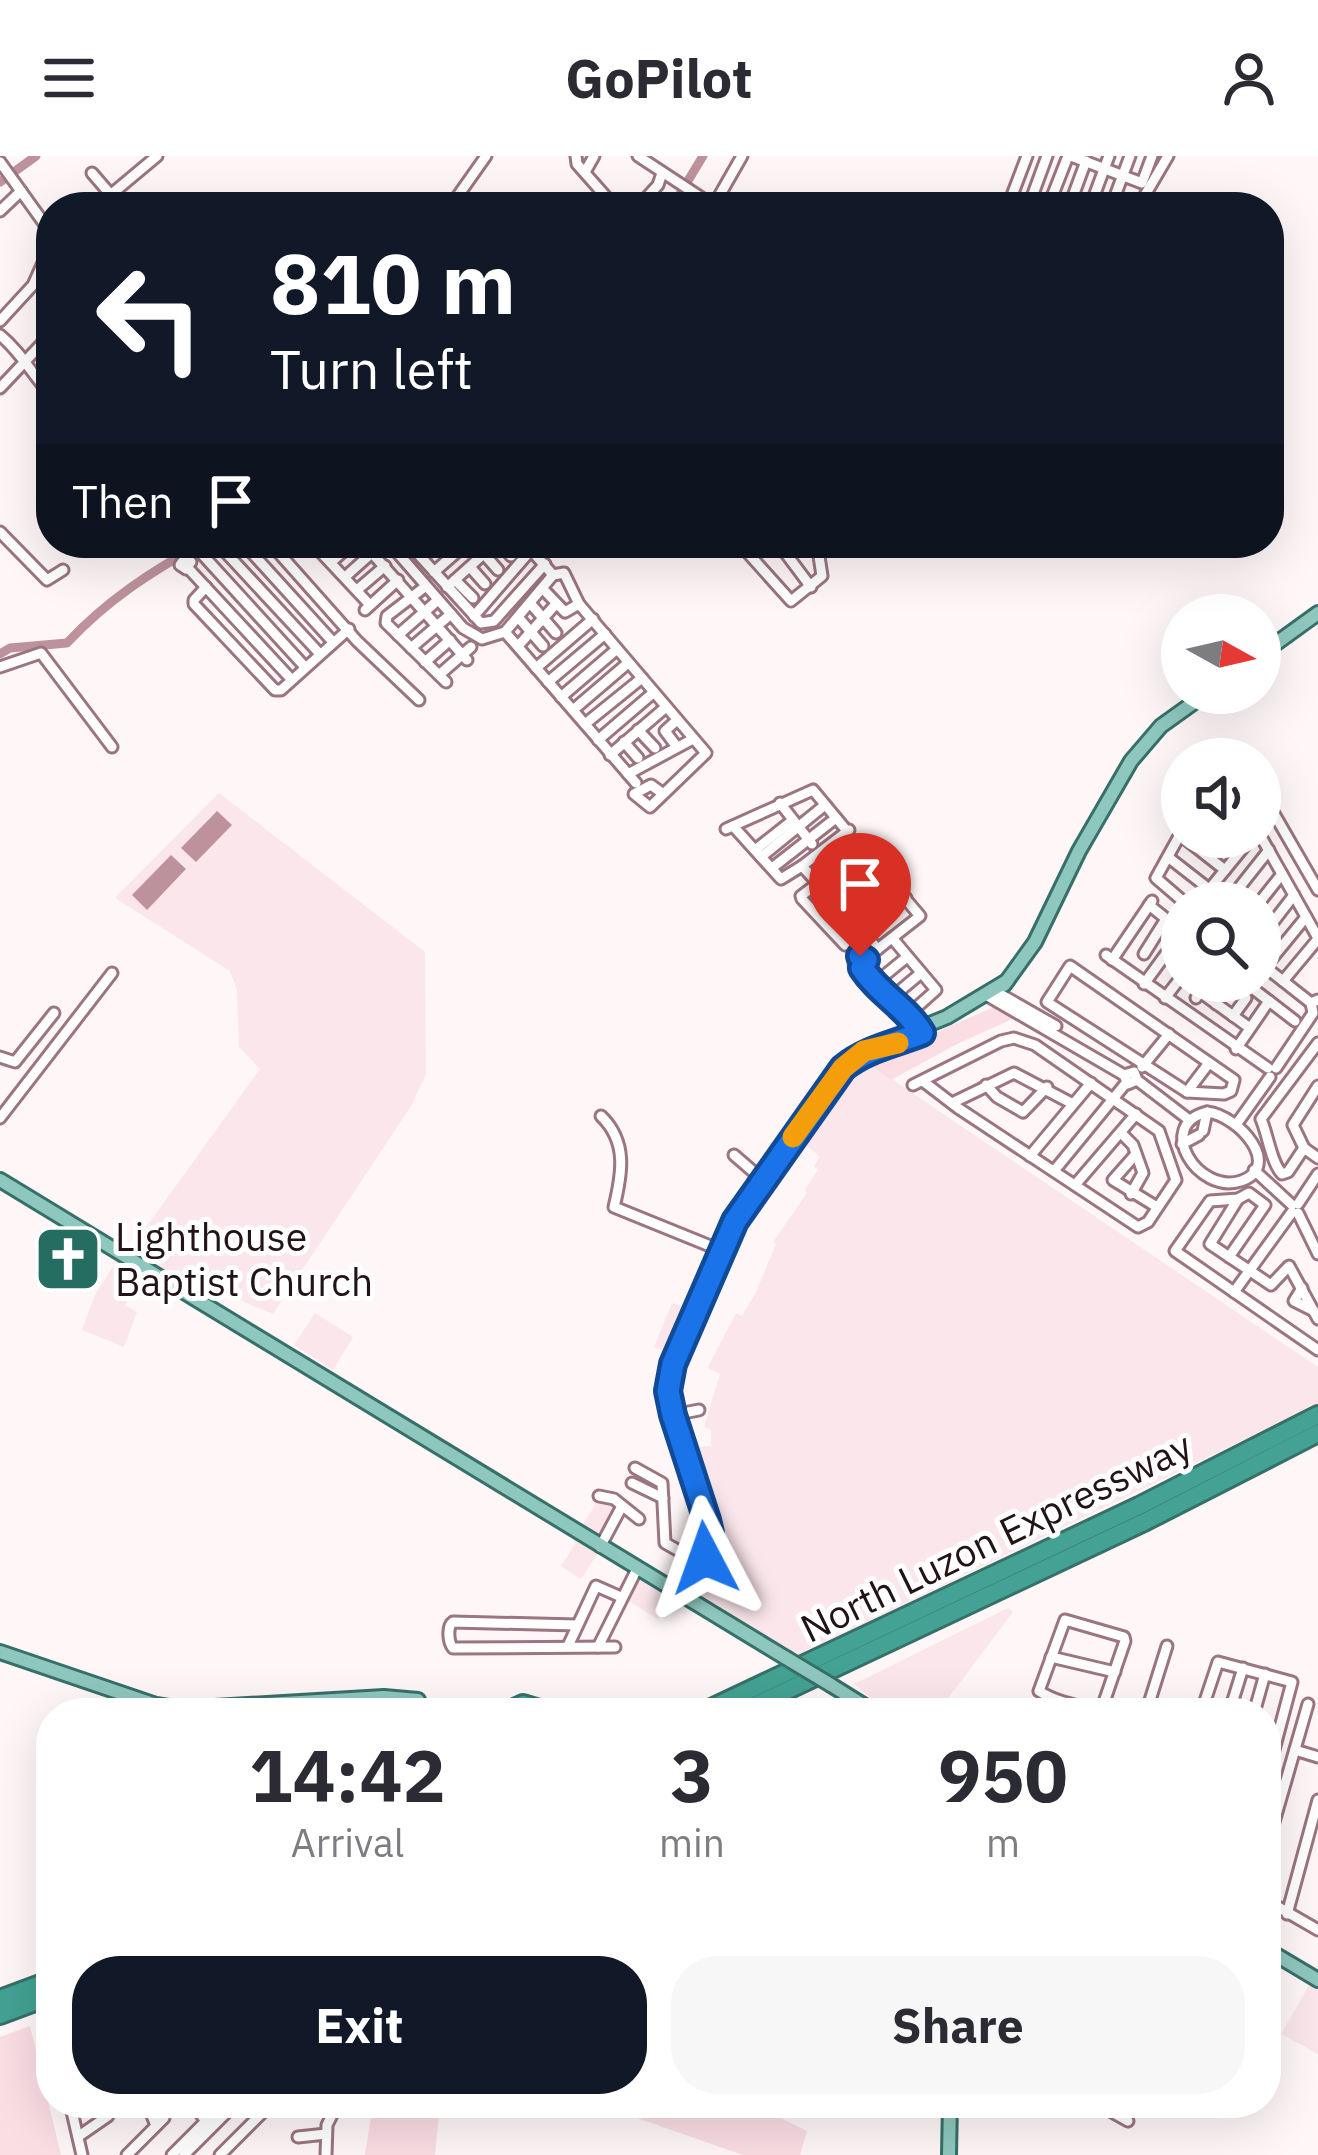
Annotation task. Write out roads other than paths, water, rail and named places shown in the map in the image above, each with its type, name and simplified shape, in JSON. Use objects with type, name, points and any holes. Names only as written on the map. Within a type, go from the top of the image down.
[{"type":"highway","name":"North Luzon Expressway","points":[[733,1698],[1098,1526],[1318,1415]]},
{"type":"highway","name":"North Luzon Expressway","points":[[771,1698],[1146,1521],[1318,1433]]},
{"type":"highway","points":[[0,1999],[36,1986]]},
{"type":"highway","points":[[0,2015],[36,2002]]},
{"type":"main road","points":[[1281,640],[1318,613]]},
{"type":"main road","points":[[683,1596],[709,1544],[707,1520],[668,1391],[673,1364],[720,1250],[843,1068],[864,1051],[921,1031],[992,994],[1006,980],[1035,942],[1131,760],[1178,714]]},
{"type":"main road","points":[[0,1180],[851,1698]]},
{"type":"main road","points":[[0,1652],[135,1698]]},
{"type":"main road","points":[[831,1686],[846,1698]]},
{"type":"main road","points":[[1281,1956],[1316,1974]]},
{"type":"main road","points":[[949,2155],[950,2118]]},
{"type":"street","points":[[115,192],[158,156]]},
{"type":"street","points":[[461,192],[487,156]]},
{"type":"street","points":[[576,156],[575,161],[602,192]]},
{"type":"street","points":[[585,172],[594,156]]},
{"type":"street","points":[[638,156],[691,192]]},
{"type":"street","points":[[722,192],[742,156]]},
{"type":"street","points":[[1013,192],[1027,156]]},
{"type":"street","points":[[1036,192],[1047,156]]},
{"type":"street","points":[[1054,192],[1069,156],[1142,183],[1152,156]]},
{"type":"street","points":[[1096,192],[1109,156]]},
{"type":"street","points":[[1117,192],[1130,156]]},
{"type":"street","points":[[1147,192],[1168,156]]},
{"type":"street","points":[[1075,192],[1087,159]]},
{"type":"street","points":[[5,171],[36,212]]},
{"type":"street","points":[[652,192],[662,172]]},
{"type":"street","points":[[92,173],[108,192]]},
{"type":"street","points":[[0,211],[21,191]]},
{"type":"street","points":[[0,321],[36,278]]},
{"type":"street","points":[[0,335],[26,360],[36,380]]},
{"type":"street","points":[[0,388],[36,350]]},
{"type":"street","points":[[0,532],[46,580],[63,569]]},
{"type":"street","points":[[184,558],[291,679]]},
{"type":"street","points":[[204,558],[304,667]]},
{"type":"street","points":[[230,558],[320,654]]},
{"type":"street","points":[[257,558],[333,642]]},
{"type":"street","points":[[284,558],[419,700]]},
{"type":"street","points":[[328,558],[367,607],[411,568]]},
{"type":"street","points":[[331,562],[335,558]]},
{"type":"street","points":[[345,577],[366,558]]},
{"type":"street","points":[[377,558],[398,580],[411,597],[449,640],[467,654],[442,678],[386,619],[411,597],[426,586]]},
{"type":"street","points":[[357,590],[395,558]]},
{"type":"street","points":[[401,558],[463,628],[482,639],[505,632],[553,574]]},
{"type":"street","points":[[422,558],[472,598]]},
{"type":"street","points":[[434,572],[450,558]]},
{"type":"street","points":[[451,583],[480,558]]},
{"type":"street","points":[[488,558],[498,570]]},
{"type":"street","points":[[473,616],[519,558]]},
{"type":"street","points":[[539,558],[553,574]]},
{"type":"street","points":[[757,558],[788,600],[822,576],[819,558]]},
{"type":"street","points":[[789,558],[811,587]]},
{"type":"street","points":[[451,583],[473,616],[482,622],[494,621],[545,564]]},
{"type":"street","points":[[470,567],[485,584]]},
{"type":"street","points":[[505,632],[628,774],[632,792],[652,810],[687,764],[709,755],[579,604],[564,573],[553,574]]},
{"type":"street","points":[[206,587],[194,604],[275,690],[349,629]]},
{"type":"street","points":[[543,589],[568,613],[579,604]]},
{"type":"street","points":[[398,635],[438,600]]},
{"type":"street","points":[[530,603],[556,632]]},
{"type":"street","points":[[518,646],[556,604]]},
{"type":"street","points":[[411,648],[451,614]]},
{"type":"street","points":[[518,617],[543,646]]},
{"type":"street","points":[[536,668],[592,620]]},
{"type":"street","points":[[425,662],[463,628]]},
{"type":"street","points":[[548,682],[605,634]]},
{"type":"street","points":[[561,697],[617,649]]},
{"type":"street","points":[[0,667],[41,653],[112,746]]},
{"type":"street","points":[[573,710],[628,663]]},
{"type":"street","points":[[585,724],[642,677]]},
{"type":"street","points":[[598,740],[653,693]]},
{"type":"street","points":[[610,755],[666,707]]},
{"type":"street","points":[[677,720],[665,731],[677,747]]},
{"type":"street","points":[[638,730],[655,748]]},
{"type":"street","points":[[628,774],[693,739]]},
{"type":"street","points":[[625,742],[638,758]]},
{"type":"street","points":[[665,771],[676,779]]},
{"type":"street","points":[[632,792],[651,784],[662,794]]},
{"type":"street","points":[[816,789],[848,830],[783,879],[729,828],[780,803],[816,789]]},
{"type":"street","points":[[780,803],[819,854]]},
{"type":"street","points":[[758,854],[825,805]]},
{"type":"street","points":[[772,868],[836,818]]},
{"type":"street","points":[[1281,824],[1318,890]]},
{"type":"street","points":[[906,898],[843,945],[800,896],[865,848],[876,865],[906,898],[920,916],[864,964],[874,984],[921,1031]]},
{"type":"street","points":[[1169,858],[1200,882]]},
{"type":"street","points":[[1210,858],[1225,870]]},
{"type":"street","points":[[1215,882],[1235,858]]},
{"type":"street","points":[[1243,882],[1263,858]]},
{"type":"street","points":[[1238,1122],[1315,1007],[1283,981],[1318,939],[1273,858]]},
{"type":"street","points":[[832,899],[876,865]]},
{"type":"street","points":[[802,866],[878,949]]},
{"type":"street","points":[[1276,882],[1282,874]]},
{"type":"street","points":[[847,916],[890,881]]},
{"type":"street","points":[[1281,912],[1294,895]]},
{"type":"street","points":[[1161,913],[1150,903],[1126,942],[1109,958],[1161,995]]},
{"type":"street","points":[[1281,945],[1306,917]]},
{"type":"street","points":[[893,939],[936,992],[909,1014]]},
{"type":"street","points":[[1126,942],[1146,956],[1161,939]]},
{"type":"street","points":[[1144,984],[1161,951]]},
{"type":"street","points":[[874,984],[907,957]]},
{"type":"street","points":[[1070,966],[1234,1079],[1231,1090],[1224,1094],[1187,1092],[1095,1032],[1047,999],[1070,966]]},
{"type":"street","points":[[0,1118],[112,973]]},
{"type":"street","points":[[890,999],[922,973]]},
{"type":"street","points":[[992,994],[1131,1078],[1186,1122]]},
{"type":"street","points":[[1071,1017],[1081,1002]]},
{"type":"street","points":[[1170,1002],[1271,1071]]},
{"type":"street","points":[[1212,1002],[1250,1028]]},
{"type":"street","points":[[1233,1016],[1243,1002]]},
{"type":"street","points":[[1236,1049],[1268,1002]]},
{"type":"street","points":[[1270,1002],[1295,1021]]},
{"type":"street","points":[[0,1057],[15,1061],[54,1013]]},
{"type":"street","points":[[1179,1024],[1187,1014]]},
{"type":"street","points":[[1095,1032],[1104,1019]]},
{"type":"street","points":[[1054,1171],[1169,1034]]},
{"type":"street","points":[[1014,1038],[1034,1045],[1091,1083],[1159,1131],[1175,1176],[1145,1226],[1138,1227],[919,1083],[1014,1038]]},
{"type":"street","points":[[1123,1050],[1131,1038]]},
{"type":"street","points":[[1304,1148],[1282,1174],[1262,1119],[1318,1043]]},
{"type":"street","points":[[1182,1059],[1191,1049]]},
{"type":"street","points":[[1187,1092],[1209,1064]]},
{"type":"street","points":[[952,1103],[1014,1072],[1073,1104]]},
{"type":"street","points":[[1030,1156],[1091,1083]]},
{"type":"street","points":[[986,1085],[1021,1112],[1046,1087]]},
{"type":"street","points":[[1318,1086],[1294,1122],[1304,1148],[1318,1158]]},
{"type":"street","points":[[1186,1122],[1207,1112],[1238,1122],[1255,1146],[1249,1193]]},
{"type":"street","points":[[1182,1144],[1201,1133],[1207,1112]]},
{"type":"street","points":[[1075,1185],[1136,1114]]},
{"type":"street","points":[[601,1116],[613,1127],[620,1149],[622,1177],[614,1207],[720,1250]]},
{"type":"street","points":[[1186,1122],[1182,1144],[1193,1166],[1207,1177],[1230,1182],[1251,1176],[1275,1191],[1295,1208],[1318,1254]]},
{"type":"street","points":[[1120,1133],[1133,1145],[1142,1178],[1130,1194]]},
{"type":"street","points":[[1136,1154],[1113,1178],[1130,1194],[1156,1207]]},
{"type":"street","points":[[734,1155],[763,1180]]},
{"type":"street","points":[[1234,1292],[1318,1174]]},
{"type":"street","points":[[1249,1193],[1238,1199],[1210,1201],[1175,1251],[1318,1350]]},
{"type":"street","points":[[1229,1257],[1265,1205],[1249,1193]]},
{"type":"street","points":[[1238,1199],[1210,1243],[1271,1285],[1289,1266],[1302,1288],[1294,1301],[1316,1315]]},
{"type":"street","points":[[673,1415],[699,1410]]},
{"type":"street","points":[[635,1468],[661,1480],[665,1543],[702,1564]]},
{"type":"street","points":[[632,1483],[663,1498]]},
{"type":"street","points":[[599,1496],[610,1497],[639,1519]]},
{"type":"street","points":[[600,1546],[622,1506]]},
{"type":"street","points":[[598,1647],[637,1569]]},
{"type":"street","points":[[568,1646],[596,1586],[621,1597]]},
{"type":"street","points":[[1049,1698],[1040,1691],[1064,1621],[1072,1621],[1123,1635],[1107,1698]]},
{"type":"street","points":[[577,1625],[454,1622],[449,1627],[453,1648],[615,1648]]},
{"type":"street","points":[[1151,1698],[1167,1646]]},
{"type":"street","points":[[1051,1657],[1115,1672]]},
{"type":"street","points":[[1206,1698],[1218,1662],[1292,1684],[1281,1725]]},
{"type":"street","points":[[1234,1698],[1243,1668]]},
{"type":"street","points":[[1258,1698],[1265,1675]]},
{"type":"street","points":[[1281,1796],[1308,1704]]},
{"type":"street","points":[[1301,1725],[1318,1730]]},
{"type":"street","points":[[1294,1750],[1318,1757]]},
{"type":"street","points":[[1287,1914],[1318,1800]]},
{"type":"street","points":[[1281,1910],[1318,1930]]},
{"type":"street","points":[[74,2118],[82,2155]]},
{"type":"street","points":[[79,2136],[105,2118]]},
{"type":"street","points":[[127,2155],[157,2118]]},
{"type":"street","points":[[184,2155],[213,2118]]},
{"type":"street","points":[[172,2155],[215,2118]]},
{"type":"street","points":[[220,2155],[257,2118]]},
{"type":"street","points":[[326,2155],[332,2118]]},
{"type":"street","points":[[1123,2118],[1128,2121]]},
{"type":"street","points":[[298,2137],[326,2134]]},
{"type":"waterway","points":[[0,182],[36,156]]},
{"type":"waterway","points":[[681,192],[703,156]]},
{"type":"waterway","points":[[0,654],[10,648],[67,643],[131,587],[177,558]]},
{"type":"place","name":"Lighthouse Baptist Church","points":[[68,1259]]}]
